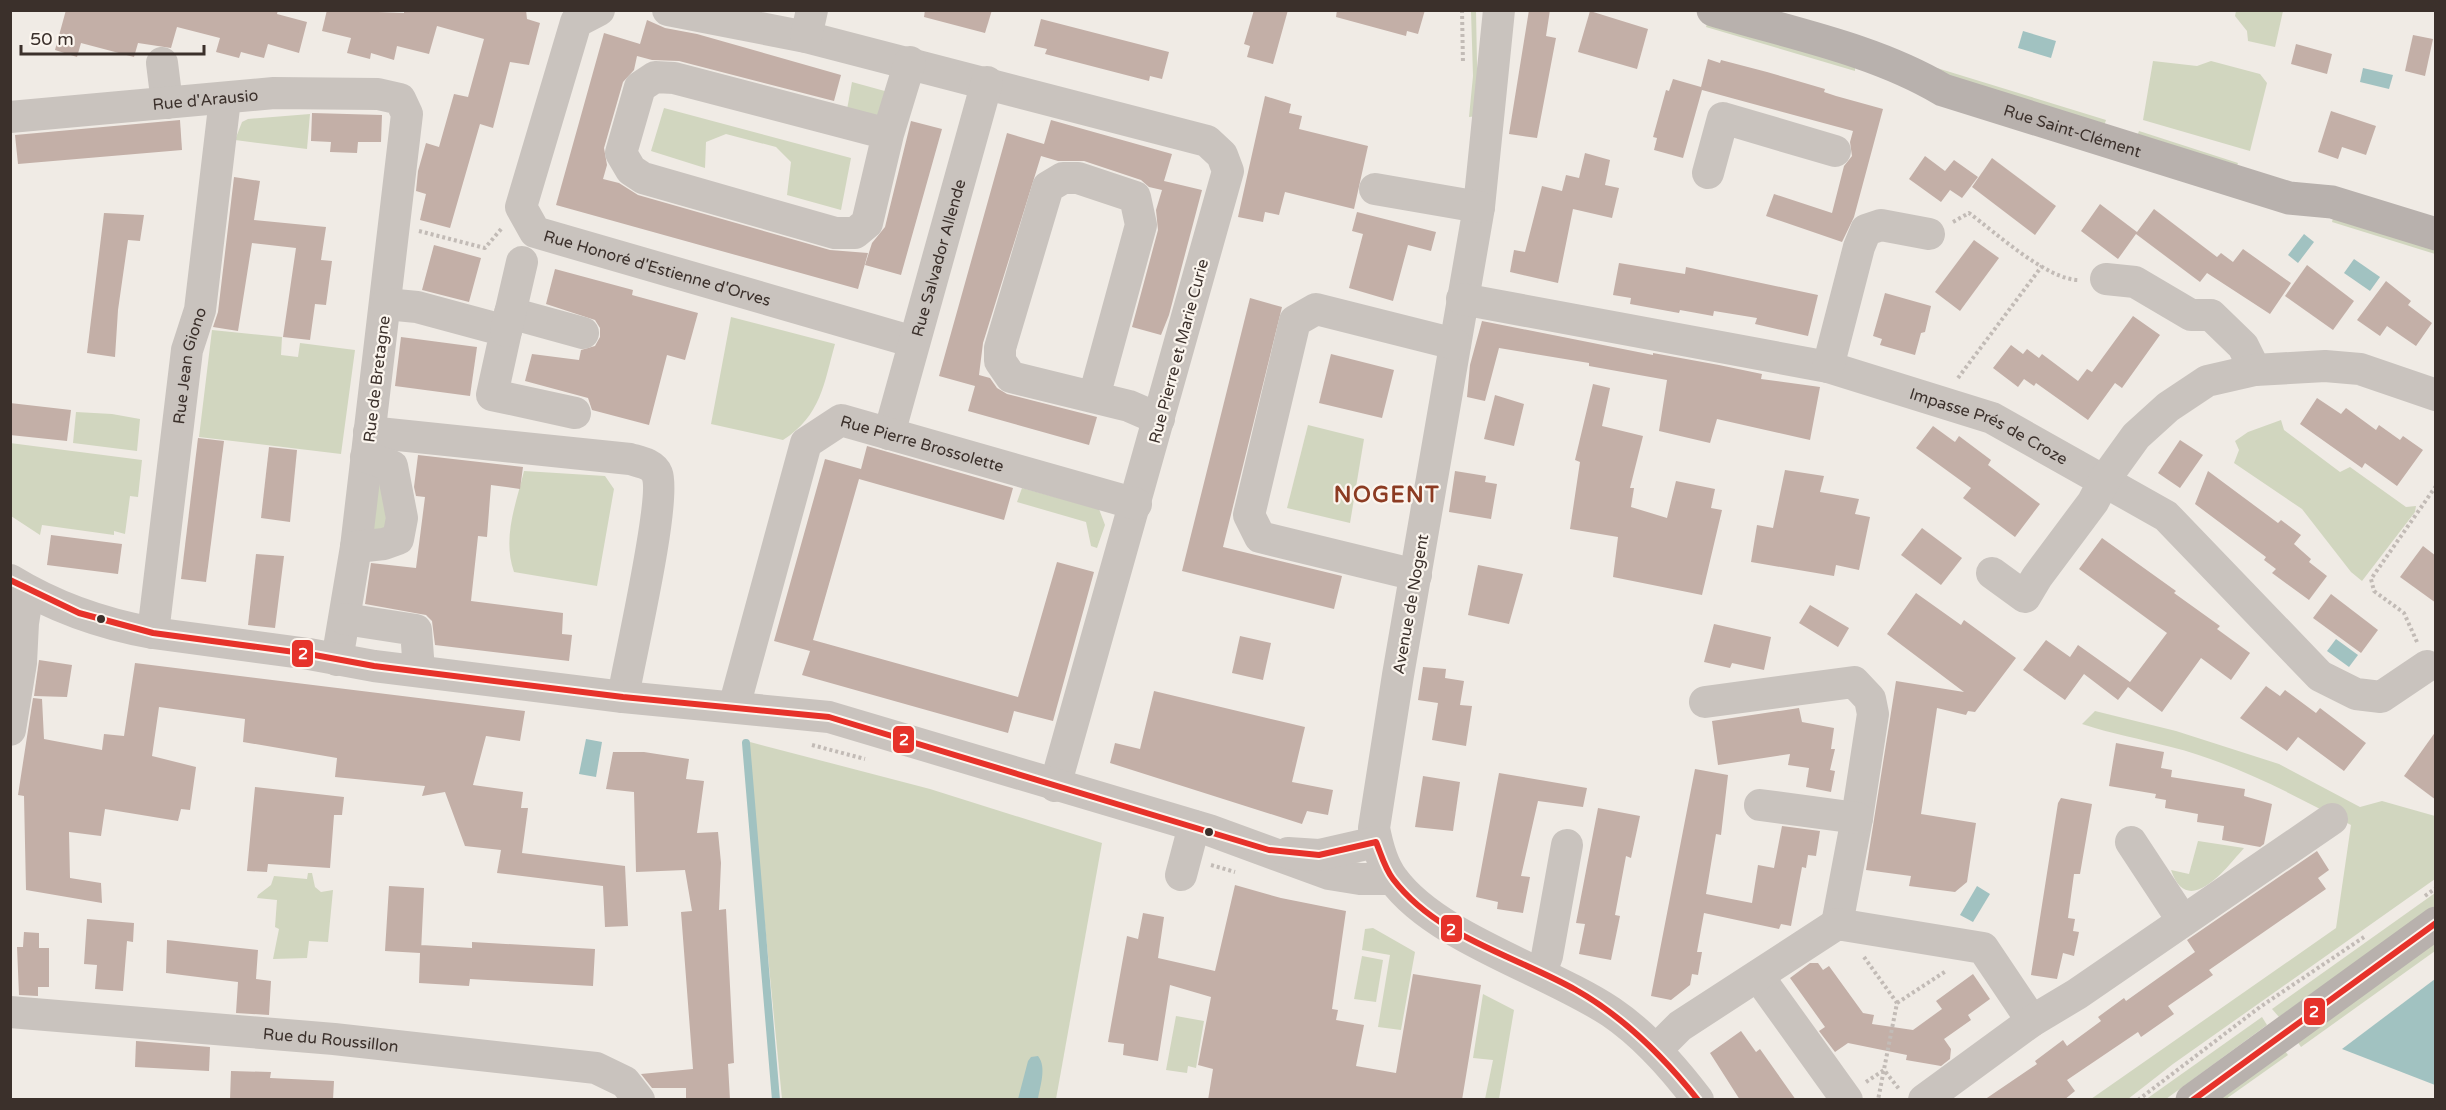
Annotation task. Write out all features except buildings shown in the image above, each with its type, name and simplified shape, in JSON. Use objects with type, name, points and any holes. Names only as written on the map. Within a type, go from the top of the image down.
[{"type":"main road","name":"Rue Saint-Clément","points":[[1713,10],[1880,60],[1910,71],[1943,90],[2289,198],[2332,202],[2436,234]]},
{"type":"main road","points":[[2192,1100],[2281,1032],[2429,910]]},
{"type":"street","name":"Rue Honoré d'Estienne d'Orves","points":[[598,10],[576,22],[521,207],[536,232],[914,342]]},
{"type":"street","points":[[668,10],[809,24],[910,63],[987,82]]},
{"type":"street","name":"Avenue de Nogent","points":[[1484,10],[1489,115]]},
{"type":"street","name":"Avenue de Nogent","points":[[1392,879],[1376,842],[1374,828],[1389,728],[1479,207],[1499,10]]},
{"type":"street","points":[[162,63],[167,103]]},
{"type":"street","points":[[888,134],[674,78],[655,77],[640,87],[621,153],[631,170],[644,178],[835,233],[855,233],[867,223],[888,134],[910,63]]},
{"type":"street","name":"Rue Salvador Allende","points":[[889,434],[987,82]]},
{"type":"street","name":"Rue Pierre et Marie Curie","points":[[987,82],[1207,141],[1222,155],[1228,171],[1055,786]]},
{"type":"street","name":"Rue d'Arausio","points":[[10,117],[274,93],[378,94],[400,99]]},
{"type":"street","name":"Rue Jean Giono","points":[[153,633],[187,350],[200,310],[225,99]]},
{"type":"street","name":"Rue de Bretagne","points":[[338,660],[356,547],[395,227],[407,114],[400,99]]},
{"type":"street","points":[[1708,173],[1723,118],[1835,151]]},
{"type":"street","points":[[1094,397],[1141,225],[1135,197],[1078,178],[1063,178],[1048,187],[1000,348],[1000,361],[1011,377],[1094,397],[1129,405],[1159,419]]},
{"type":"street","points":[[1375,189],[1479,207]]},
{"type":"street","points":[[1828,367],[1859,247],[1866,230],[1881,225],[1929,234]]},
{"type":"street","points":[[522,262],[492,395],[575,413]]},
{"type":"street","points":[[2106,279],[2135,282],[2191,315],[2211,315],[2243,346],[2255,370]]},
{"type":"street","name":"Impasse Prés de Croze","points":[[1462,299],[1828,367],[1941,400],[1992,418],[2104,479],[2166,516],[2245,595],[2305,663],[2335,685],[2356,694],[2381,697],[2427,666]]},
{"type":"street","points":[[386,304],[583,333]]},
{"type":"street","points":[[1416,575],[1260,537],[1249,515],[1295,321],[1316,309],[1455,344]]},
{"type":"street","points":[[1992,573],[2025,597],[2037,577],[2094,502],[2104,479],[2136,436],[2168,407],[2207,381],[2255,370],[2325,366],[2360,369],[2436,395]]},
{"type":"street","name":"Rue Pierre Brossolette","points":[[734,707],[806,443],[841,420],[1136,504]]},
{"type":"street","points":[[356,547],[384,544],[398,539],[402,518],[392,466],[368,445]]},
{"type":"street","points":[[368,445],[630,459],[647,464],[657,473],[659,486],[656,518],[622,697]]},
{"type":"street","points":[[10,730],[21,663],[22,623],[19,586],[100,621],[153,633],[622,697],[829,717],[1194,826],[1269,850],[1329,874],[1360,879],[1392,879],[1431,916],[1541,972],[1612,1013],[1656,1050],[1698,1100]]},
{"type":"street","points":[[345,619],[416,630],[419,671]]},
{"type":"street","points":[[1706,702],[1854,682],[1870,699],[1873,714],[1857,818],[1836,924]]},
{"type":"street","points":[[1760,805],[1857,818]]},
{"type":"street","points":[[1913,1096],[2077,994],[2332,819]]},
{"type":"street","points":[[1183,867],[1194,826]]},
{"type":"street","points":[[1269,850],[1295,855],[1319,855],[1376,842]]},
{"type":"street","points":[[2131,842],[2183,921]]},
{"type":"street","points":[[1541,972],[1547,956],[1568,845]]},
{"type":"street","points":[[1656,1050],[1680,1026],[1836,924],[1983,948],[2032,1021]]},
{"type":"street","points":[[1758,976],[1846,1098]]},
{"type":"street","name":"Rue du Roussillon","points":[[10,1012],[334,1039],[596,1068],[625,1082],[639,1100]]},
{"type":"path","points":[[1462,10],[1463,72]]},
{"type":"path","points":[[1929,234],[1969,213],[2042,266],[2068,280],[2106,279]]},
{"type":"path","points":[[395,227],[485,248],[492,242]]},
{"type":"path","points":[[1941,400],[2042,266]]},
{"type":"path","points":[[2427,666],[2404,613],[2374,591],[2371,579],[2436,486]]},
{"type":"path","points":[[808,744],[874,762]]},
{"type":"path","points":[[1183,867],[1241,873]]},
{"type":"path","points":[[2429,910],[2436,888]]},
{"type":"path","points":[[1836,924],[1852,941],[1897,1003]]},
{"type":"path","points":[[2138,1100],[2260,1007],[2366,936]]},
{"type":"path","points":[[1878,1100],[1897,1003],[1983,948]]},
{"type":"path","points":[[1846,1098],[1884,1070]]},
{"type":"path","points":[[1884,1070],[1913,1096]]},
{"type":"green space","points":[[1471,11],[1476,11],[1478,116],[1469,117],[1473,76]]},
{"type":"green space","points":[[2236,11],[2283,11],[2275,47],[2248,41],[2247,31],[2235,16]]},
{"type":"green space","points":[[1708,20],[1855,65],[1855,71],[1706,27]]},
{"type":"green space","points":[[2153,61],[2197,66],[2211,61],[2260,74],[2267,83],[2250,151],[2143,120]]},
{"type":"green space","points":[[1937,68],[2106,120],[2103,129],[1946,81]]},
{"type":"green space","points":[[852,82],[892,93],[889,119],[846,115]]},
{"type":"green space","points":[[664,108],[851,158],[841,210],[787,195],[791,162],[776,147],[726,134],[706,142],[705,168],[651,151]]},
{"type":"green space","points":[[310,114],[307,149],[235,140],[242,122],[248,119]]},
{"type":"green space","points":[[2139,131],[2238,163],[2235,171],[2136,139]]},
{"type":"green space","points":[[2334,214],[2435,245],[2435,254],[2332,222]]},
{"type":"green space","points":[[731,317],[835,344],[819,398],[806,420],[783,440],[711,424]]},
{"type":"green space","points":[[212,330],[282,337],[281,355],[298,357],[300,343],[355,350],[341,454],[199,437]]},
{"type":"green space","points":[[76,412],[112,414],[140,419],[137,451],[73,443]]},
{"type":"green space","points":[[2281,420],[2284,430],[2340,472],[2350,467],[2406,507],[2416,506],[2415,512],[2362,581],[2351,572],[2302,509],[2234,463],[2239,450],[2235,441],[2248,432]]},
{"type":"green space","points":[[1308,425],[1364,439],[1350,523],[1287,508]]},
{"type":"green space","points":[[10,443],[142,460],[138,497],[130,496],[125,534],[114,531],[114,535],[42,525],[40,535],[11,516]]},
{"type":"green space","points":[[524,471],[605,476],[614,489],[597,586],[514,572],[509,547],[510,534]]},
{"type":"green space","points":[[376,476],[387,488],[386,529],[368,535]]},
{"type":"green space","points":[[1022,488],[1099,509],[1105,525],[1097,548],[1091,546],[1086,522],[1017,502]]},
{"type":"green space","points":[[2095,711],[2176,731],[2279,764],[2360,807],[2382,801],[2435,816],[2435,879],[2173,1064],[2128,1099],[2091,1099],[2336,928],[2351,825],[2263,781],[2218,762],[2082,724]]},
{"type":"green space","points":[[750,742],[930,789],[1102,843],[1056,1099],[782,1099],[749,762]]},
{"type":"green space","points":[[2198,841],[2244,848],[2208,885],[2197,890],[2187,890],[2178,884],[2171,870],[2189,874]]},
{"type":"green space","points":[[308,873],[312,873],[315,887],[321,892],[333,890],[328,942],[309,941],[307,958],[273,959],[279,929],[275,927],[277,900],[257,898],[258,895],[271,885],[274,876],[307,879]]},
{"type":"green space","points":[[2435,893],[2435,906],[2279,1017],[2272,1009]]},
{"type":"green space","points":[[1373,928],[1415,952],[1401,1030],[1378,1027],[1390,955],[1362,950],[1365,929]]},
{"type":"green space","points":[[2435,938],[2435,951],[2301,1047],[2295,1038]]},
{"type":"green space","points":[[1362,956],[1383,960],[1376,1002],[1354,999]]},
{"type":"green space","points":[[1483,994],[1514,1010],[1499,1099],[1485,1099],[1493,1060],[1473,1058]]},
{"type":"green space","points":[[1176,1016],[1204,1021],[1196,1068],[1188,1066],[1187,1073],[1166,1070]]},
{"type":"green space","points":[[2262,1017],[2267,1025],[2166,1099],[2145,1100]]},
{"type":"green space","points":[[2282,1047],[2288,1055],[2226,1099],[2207,1100]]},
{"type":"water","points":[[2023,31],[2056,41],[2051,58],[2018,48]]},
{"type":"water","points":[[2363,68],[2393,75],[2389,89],[2360,82]]},
{"type":"water","points":[[2304,234],[2314,242],[2298,263],[2288,255]]},
{"type":"water","points":[[2354,259],[2380,277],[2370,291],[2344,273]]},
{"type":"water","points":[[2336,639],[2358,655],[2349,667],[2327,651]]},
{"type":"water","points":[[586,739],[602,742],[596,777],[579,774]]},
{"type":"water","points":[[1977,886],[1990,894],[1973,922],[1960,915]]},
{"type":"water","points":[[2435,979],[2435,1085],[2342,1049]]},
{"type":"water","points":[[1038,1056],[1041,1060],[1042,1071],[1038,1099],[1018,1099],[1028,1061],[1031,1057]]},
{"type":"waterway","points":[[746,743],[776,1100]]},
{"type":"transit line","name":"2","points":[[10,580],[79,613],[153,633],[309,654],[374,666],[623,697],[829,717],[1269,850],[1319,855],[1376,842],[1385,866],[1393,879],[1411,899],[1432,916],[1478,944],[1576,990],[1610,1012],[1642,1039],[1698,1100]]},
{"type":"transit line","name":"2","points":[[2193,1100],[2436,923]]},
{"type":"district","name":"NOGENT","points":[[1387,494]]}]
